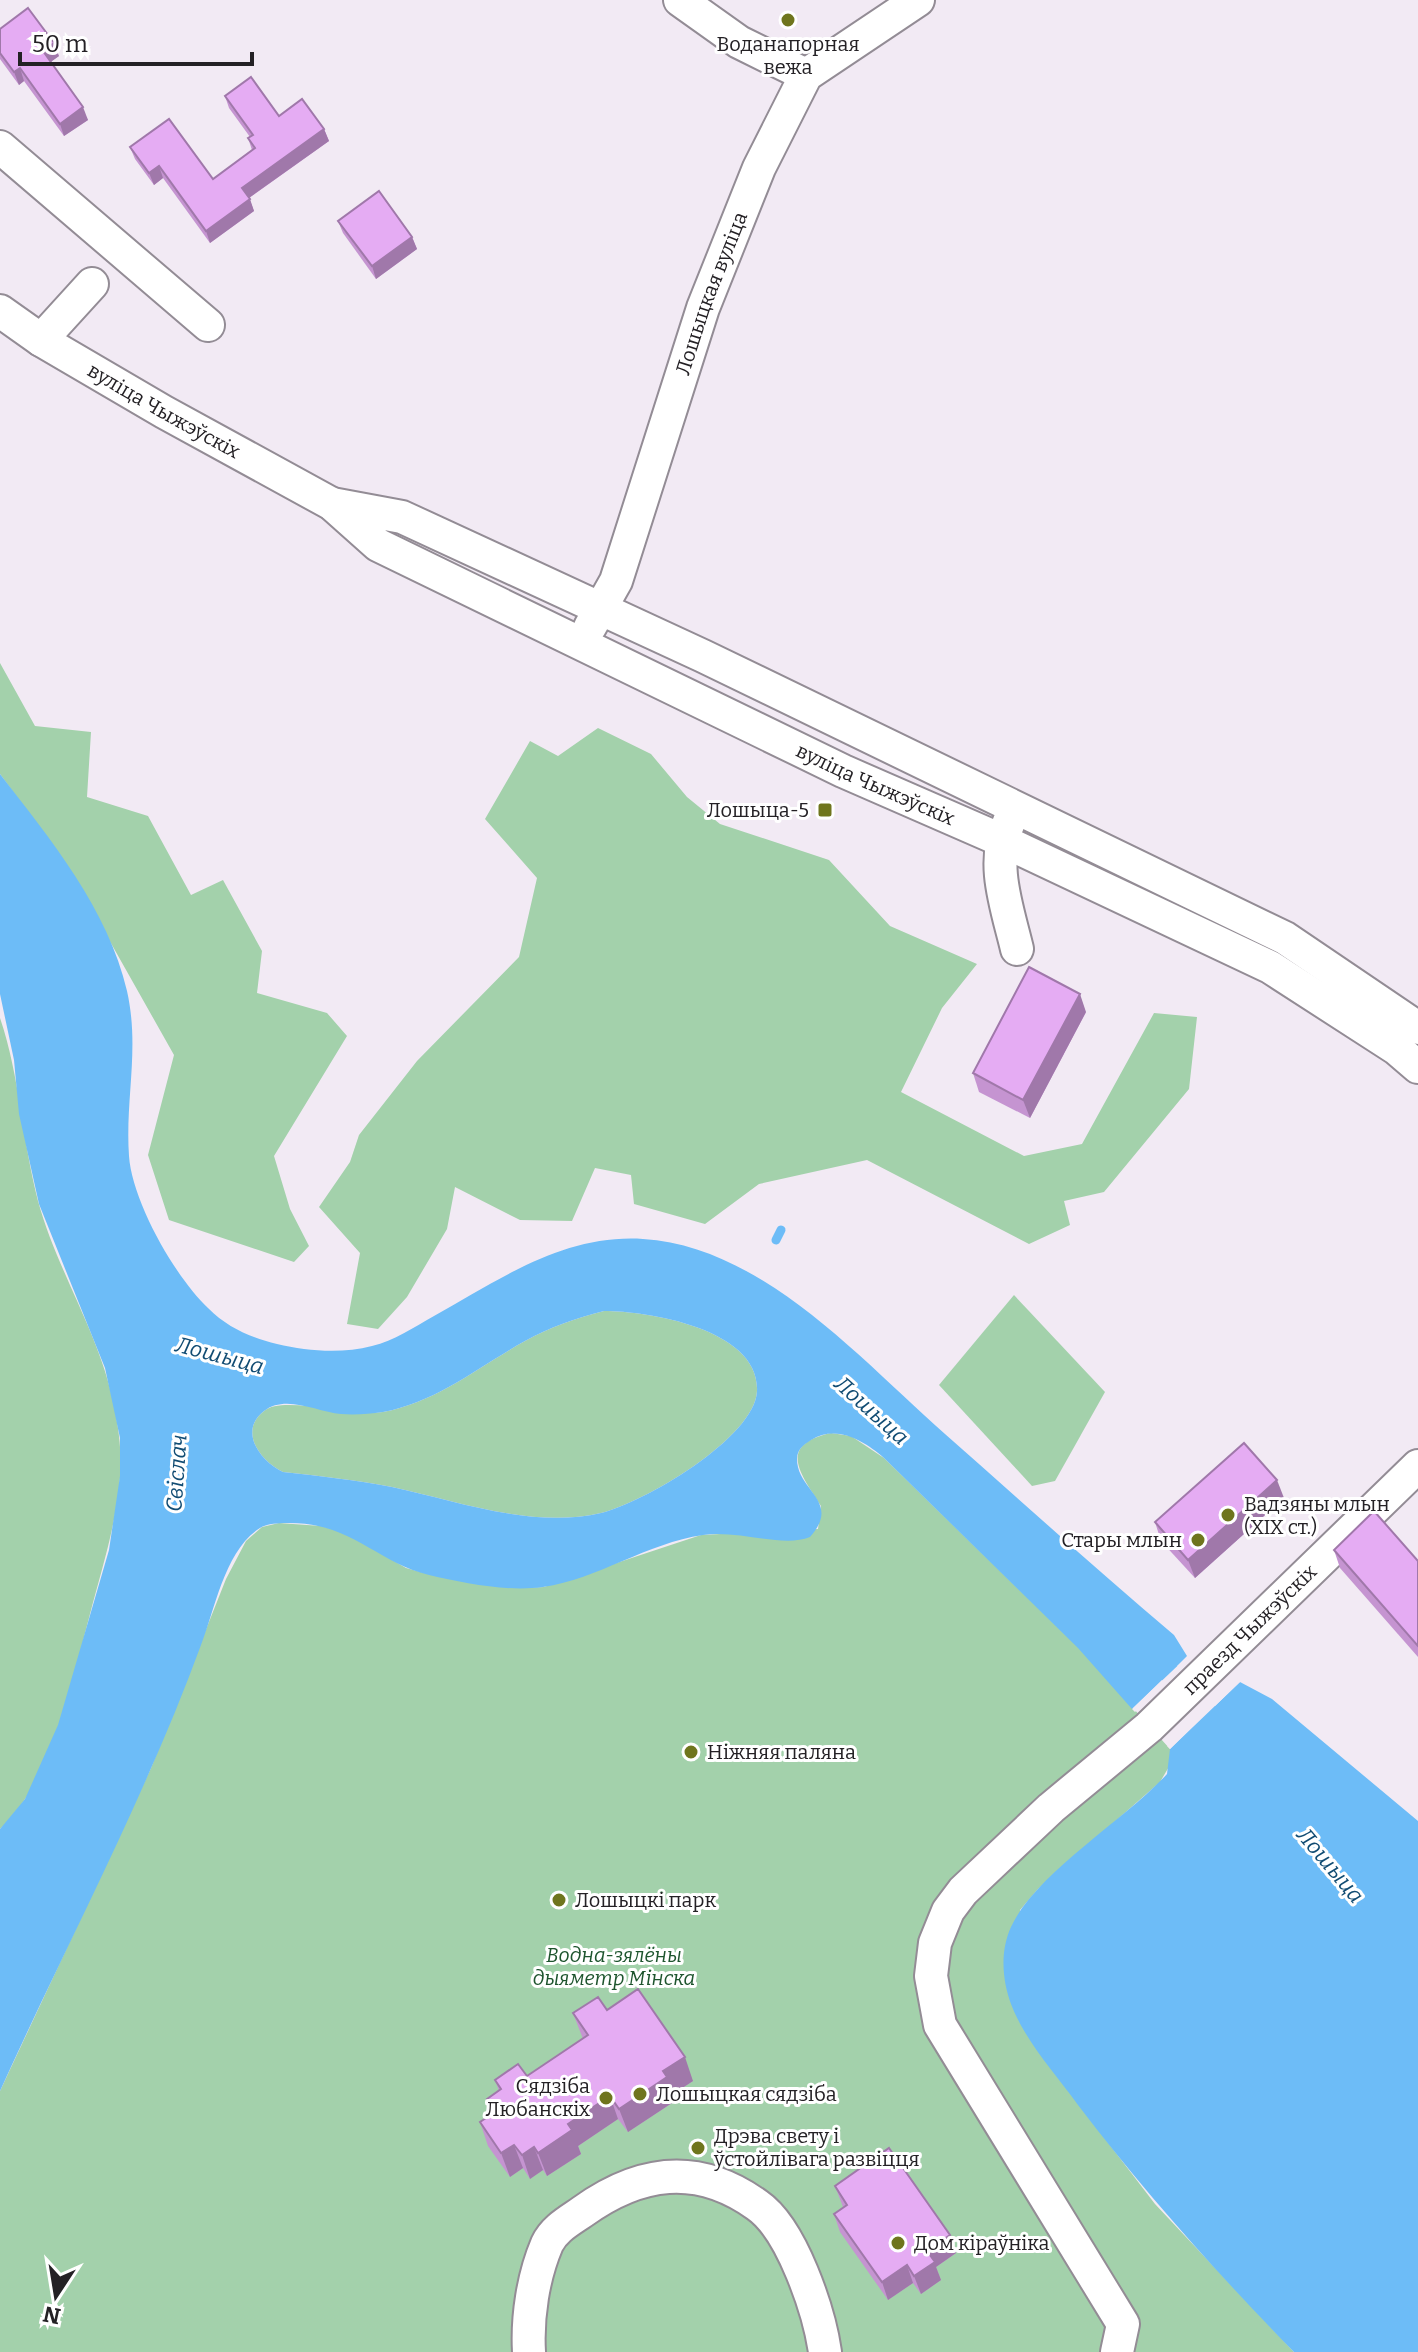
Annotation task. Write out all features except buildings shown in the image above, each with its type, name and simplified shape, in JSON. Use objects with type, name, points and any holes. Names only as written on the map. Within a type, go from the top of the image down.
[{"type":"street","points":[[680,0],[739,42],[806,75]]},
{"type":"street","name":"Лошыцкая вуліца","points":[[580,642],[616,581],[647,493],[703,308],[759,168],[806,75],[918,0]]},
{"type":"street","points":[[0,147],[208,325]]},
{"type":"street","points":[[41,340],[92,284]]},
{"type":"street","name":"вуліца Чыжэўскіх","points":[[0,311],[41,340],[332,504],[378,545],[843,771],[1001,840],[1270,967],[1397,1049],[1418,1067]]},
{"type":"street","name":"вуліца Чыжэўскіх","points":[[332,504],[402,517],[601,608],[1016,808],[1285,938],[1418,1028]]},
{"type":"street","points":[[1016,808],[1001,840],[1001,884],[1017,949]]},
{"type":"street","name":"праезд Чыжэўскіх","points":[[1117,2352],[1123,2324],[947,2038],[932,1998],[935,1943],[948,1911],[963,1891],[1051,1808],[1149,1727],[1417,1467]]},
{"type":"street","points":[[529,2352],[527,2320],[547,2243],[560,2227],[600,2199],[655,2176],[693,2176],[759,2206],[786,2240],[821,2327],[825,2352]]},
{"type":"green space","points":[[0,663],[35,726],[91,732],[87,797],[148,816],[191,895],[223,880],[262,951],[257,993],[327,1013],[347,1036],[274,1156],[290,1209],[309,1246],[294,1262],[169,1220],[148,1155],[174,1055],[68,867],[0,774]]},
{"type":"green space","points":[[598,728],[651,754],[687,797],[720,824],[829,860],[890,926],[977,964],[942,1008],[901,1092],[1024,1156],[1082,1144],[1154,1013],[1197,1017],[1189,1089],[1104,1192],[1064,1201],[1070,1225],[1029,1244],[867,1160],[759,1184],[705,1224],[634,1204],[631,1175],[595,1168],[572,1221],[520,1220],[455,1187],[447,1229],[407,1297],[378,1329],[347,1324],[360,1253],[319,1207],[350,1162],[359,1135],[417,1061],[519,957],[537,878],[485,819],[530,741],[558,756]]},
{"type":"green space","points":[[0,1018],[12,1063],[38,1201],[99,1353],[114,1406],[121,1460],[112,1530],[58,1729],[34,1784],[0,1829]]},
{"type":"green space","points":[[1014,1295],[1105,1392],[1055,1481],[1032,1486],[939,1385]]},
{"type":"green space","points":[[604,1311],[673,1320],[722,1338],[741,1352],[753,1370],[757,1391],[751,1409],[738,1428],[718,1448],[668,1482],[620,1507],[601,1513],[549,1518],[495,1511],[392,1487],[283,1472],[267,1461],[255,1445],[253,1427],[256,1419],[273,1407],[302,1406],[369,1413],[403,1407],[439,1392],[544,1331]]},
{"type":"green space","name":"Водна-зялёны дыяметр Мінска","points":[[831,1433],[851,1436],[884,1458],[1078,1647],[1170,1749],[1170,1765],[1160,1782],[1038,1889],[1020,1910],[1047,2063],[1155,2204],[1294,2352],[0,2352],[0,2091],[151,1768],[226,1579],[246,1541],[262,1527],[279,1523],[321,1526],[346,1533],[406,1568],[524,1588],[544,1587],[701,1535],[818,1529],[821,1506],[801,1472],[799,1453],[814,1438]]},
{"type":"water","points":[[0,774],[76,876],[118,961],[131,1012],[128,1135],[132,1174],[147,1216],[169,1258],[195,1294],[223,1321],[249,1335],[277,1344],[312,1350],[348,1350],[388,1341],[508,1274],[560,1251],[586,1244],[614,1239],[643,1239],[687,1246],[729,1262],[769,1284],[844,1342],[1174,1635],[1187,1656],[1177,1666],[1215,1706],[1240,1682],[1272,1699],[1418,1821],[1418,2352],[1294,2352],[1155,2201],[1103,2138],[1024,2031],[1011,2004],[1004,1975],[1005,1946],[1011,1927],[1023,1907],[1060,1867],[1167,1774],[1170,1749],[1197,1722],[1162,1680],[1132,1709],[1078,1648],[884,1458],[859,1441],[840,1434],[821,1435],[805,1444],[798,1453],[799,1470],[820,1505],[819,1525],[810,1537],[787,1541],[703,1535],[662,1545],[583,1577],[543,1587],[500,1588],[429,1575],[410,1569],[347,1536],[312,1525],[278,1523],[260,1528],[238,1550],[230,1565],[155,1758],[0,2091],[0,1829],[25,1799],[58,1725],[109,1550],[120,1476],[120,1438],[105,1368],[39,1204],[19,1114],[14,1060],[0,994]],"holes":[[[604,1311],[673,1320],[722,1338],[741,1352],[753,1370],[757,1391],[751,1409],[718,1448],[668,1482],[620,1507],[601,1513],[549,1518],[495,1511],[392,1487],[283,1472],[267,1461],[255,1445],[253,1427],[256,1419],[273,1406],[302,1405],[332,1413],[352,1414],[403,1407],[439,1392],[554,1327]]]},
{"type":"pier","points":[[1190,1654],[1182,1666],[1214,1701],[1237,1680],[1240,1682],[1170,1749],[1167,1746],[1192,1722],[1162,1686],[1135,1712],[1132,1709]]},
{"type":"waterway","points":[[776,1240],[781,1230]]},
{"type":"place","name":"Воданапорная вежа","points":[[788,20]]},
{"type":"place","name":"Лошыца-5","points":[[825,810]]},
{"type":"place","name":"Вадзяны млын (XIX ст.)","points":[[1228,1515]]},
{"type":"place","name":"Стары млын","points":[[1198,1540]]},
{"type":"place","name":"Ніжняя паляна","points":[[691,1752]]},
{"type":"place","name":"Лошыцкі парк","points":[[559,1900]]},
{"type":"place","name":"Лошыцкая сядзіба","points":[[640,2094]]},
{"type":"place","name":"Сядзіба Любанскіх","points":[[606,2098]]},
{"type":"place","name":"Дрэва свету і ўстойлівага развіцця","points":[[698,2148]]},
{"type":"place","name":"Дом кіраўніка","points":[[898,2243]]},
{"type":"water label","name":"Лошыца","points":[[220,1355]]},
{"type":"water label","name":"Лошыца","points":[[872,1410]]},
{"type":"water label","name":"Свіслач","points":[[176,1473]]},
{"type":"water label","name":"Лошыца","points":[[1331,1865]]}]
